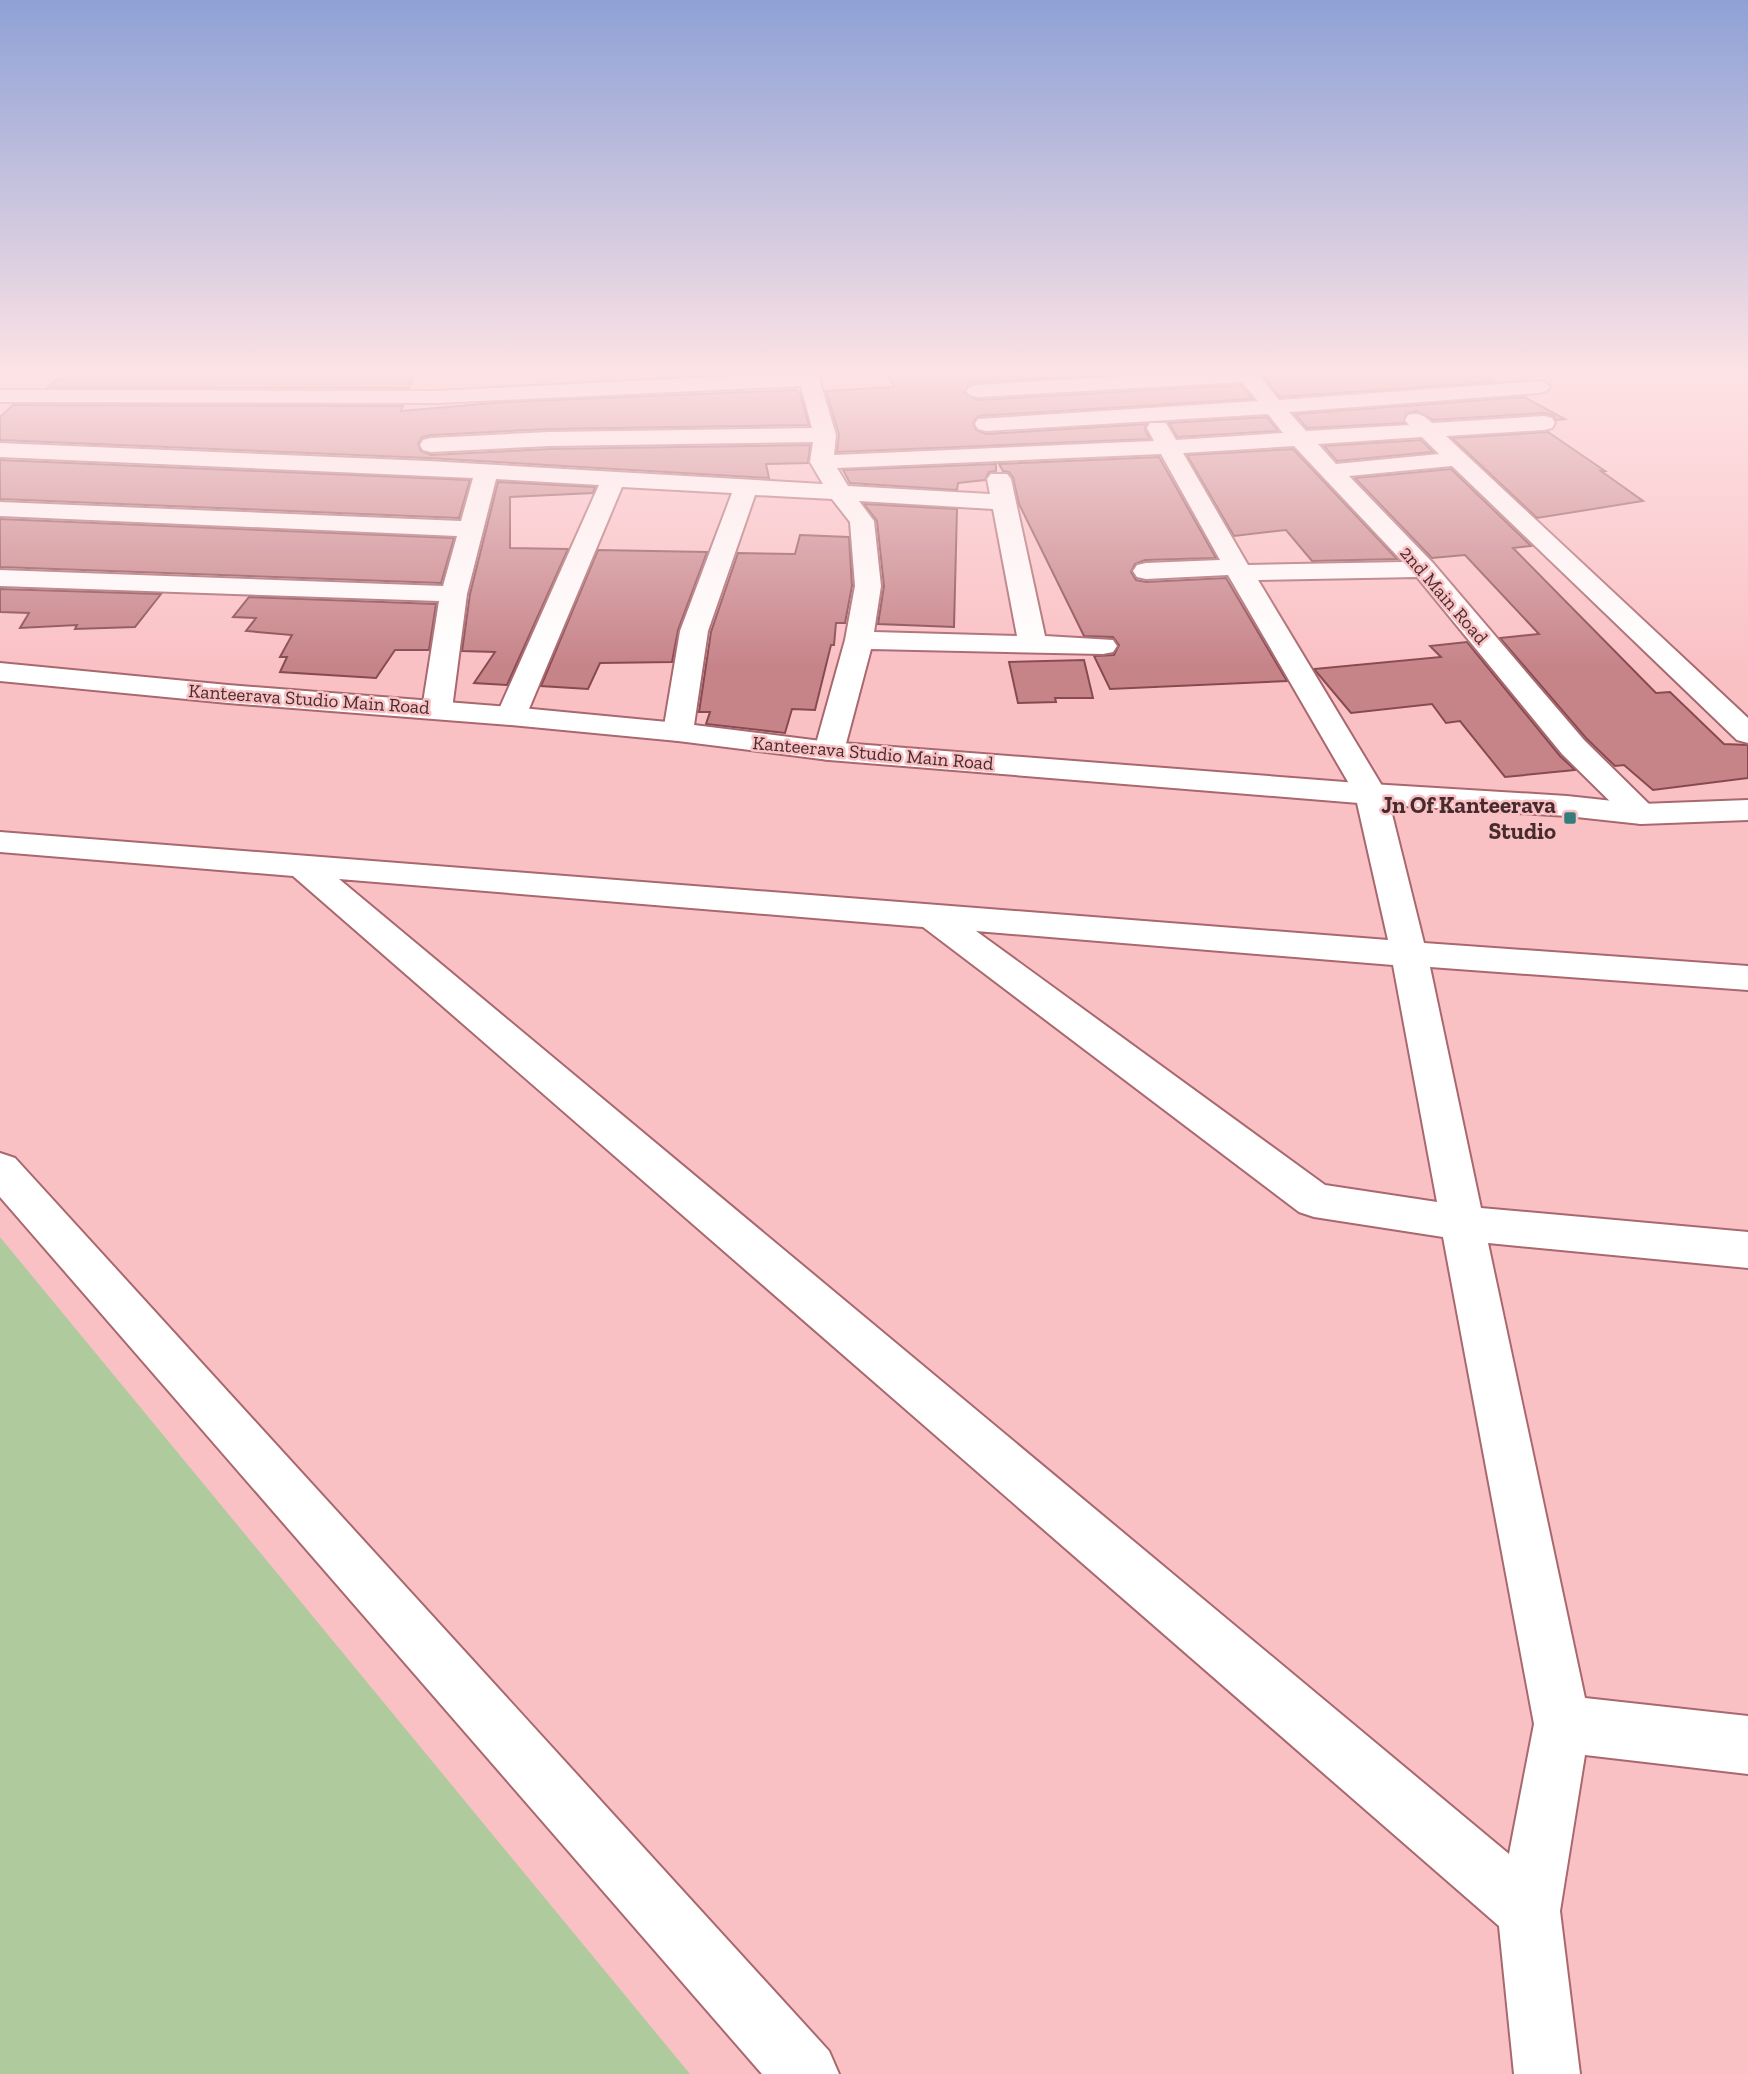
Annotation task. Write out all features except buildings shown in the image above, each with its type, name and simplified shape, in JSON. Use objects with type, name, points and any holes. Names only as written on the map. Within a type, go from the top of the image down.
[{"type":"street","points":[[438,709],[454,594],[486,472]]},
{"type":"street","points":[[498,472],[1002,502]]},
{"type":"street","points":[[828,472],[862,521],[868,586],[859,640],[829,751]]},
{"type":"street","points":[[997,472],[1033,645]]},
{"type":"street","points":[[1181,472],[1371,794],[1409,954],[1562,1724],[1529,1911],[1547,2074]]},
{"type":"street","name":"2nd Main Road","points":[[1332,472],[1423,569],[1573,747],[1642,814]]},
{"type":"street","points":[[1471,472],[1748,734]]},
{"type":"street","points":[[511,716],[613,479]]},
{"type":"street","points":[[678,732],[694,631],[746,487]]},
{"type":"street","points":[[0,509],[471,529]]},
{"type":"street","points":[[1146,570],[1423,569]]},
{"type":"street","points":[[0,578],[454,594]]},
{"type":"street","points":[[859,640],[1103,646]]},
{"type":"street","name":"Kanteerava Studio Main Road","points":[[0,672],[228,694],[438,709],[678,732],[829,751],[1371,794],[1567,806],[1642,814],[1748,810]]},
{"type":"street","points":[[0,842],[1409,954],[1748,978]]},
{"type":"street","points":[[302,866],[1529,1911]]},
{"type":"street","points":[[932,916],[1314,1200],[1462,1223],[1748,1250]]},
{"type":"street","points":[[0,1169],[806,2074]]},
{"type":"street","points":[[1562,1724],[1748,1745]]},
{"type":"green space","points":[[0,1237],[690,2074],[0,2074]]},
{"type":"place","name":"Jn Of Kanteerava Studio","points":[[1570,818]]}]
